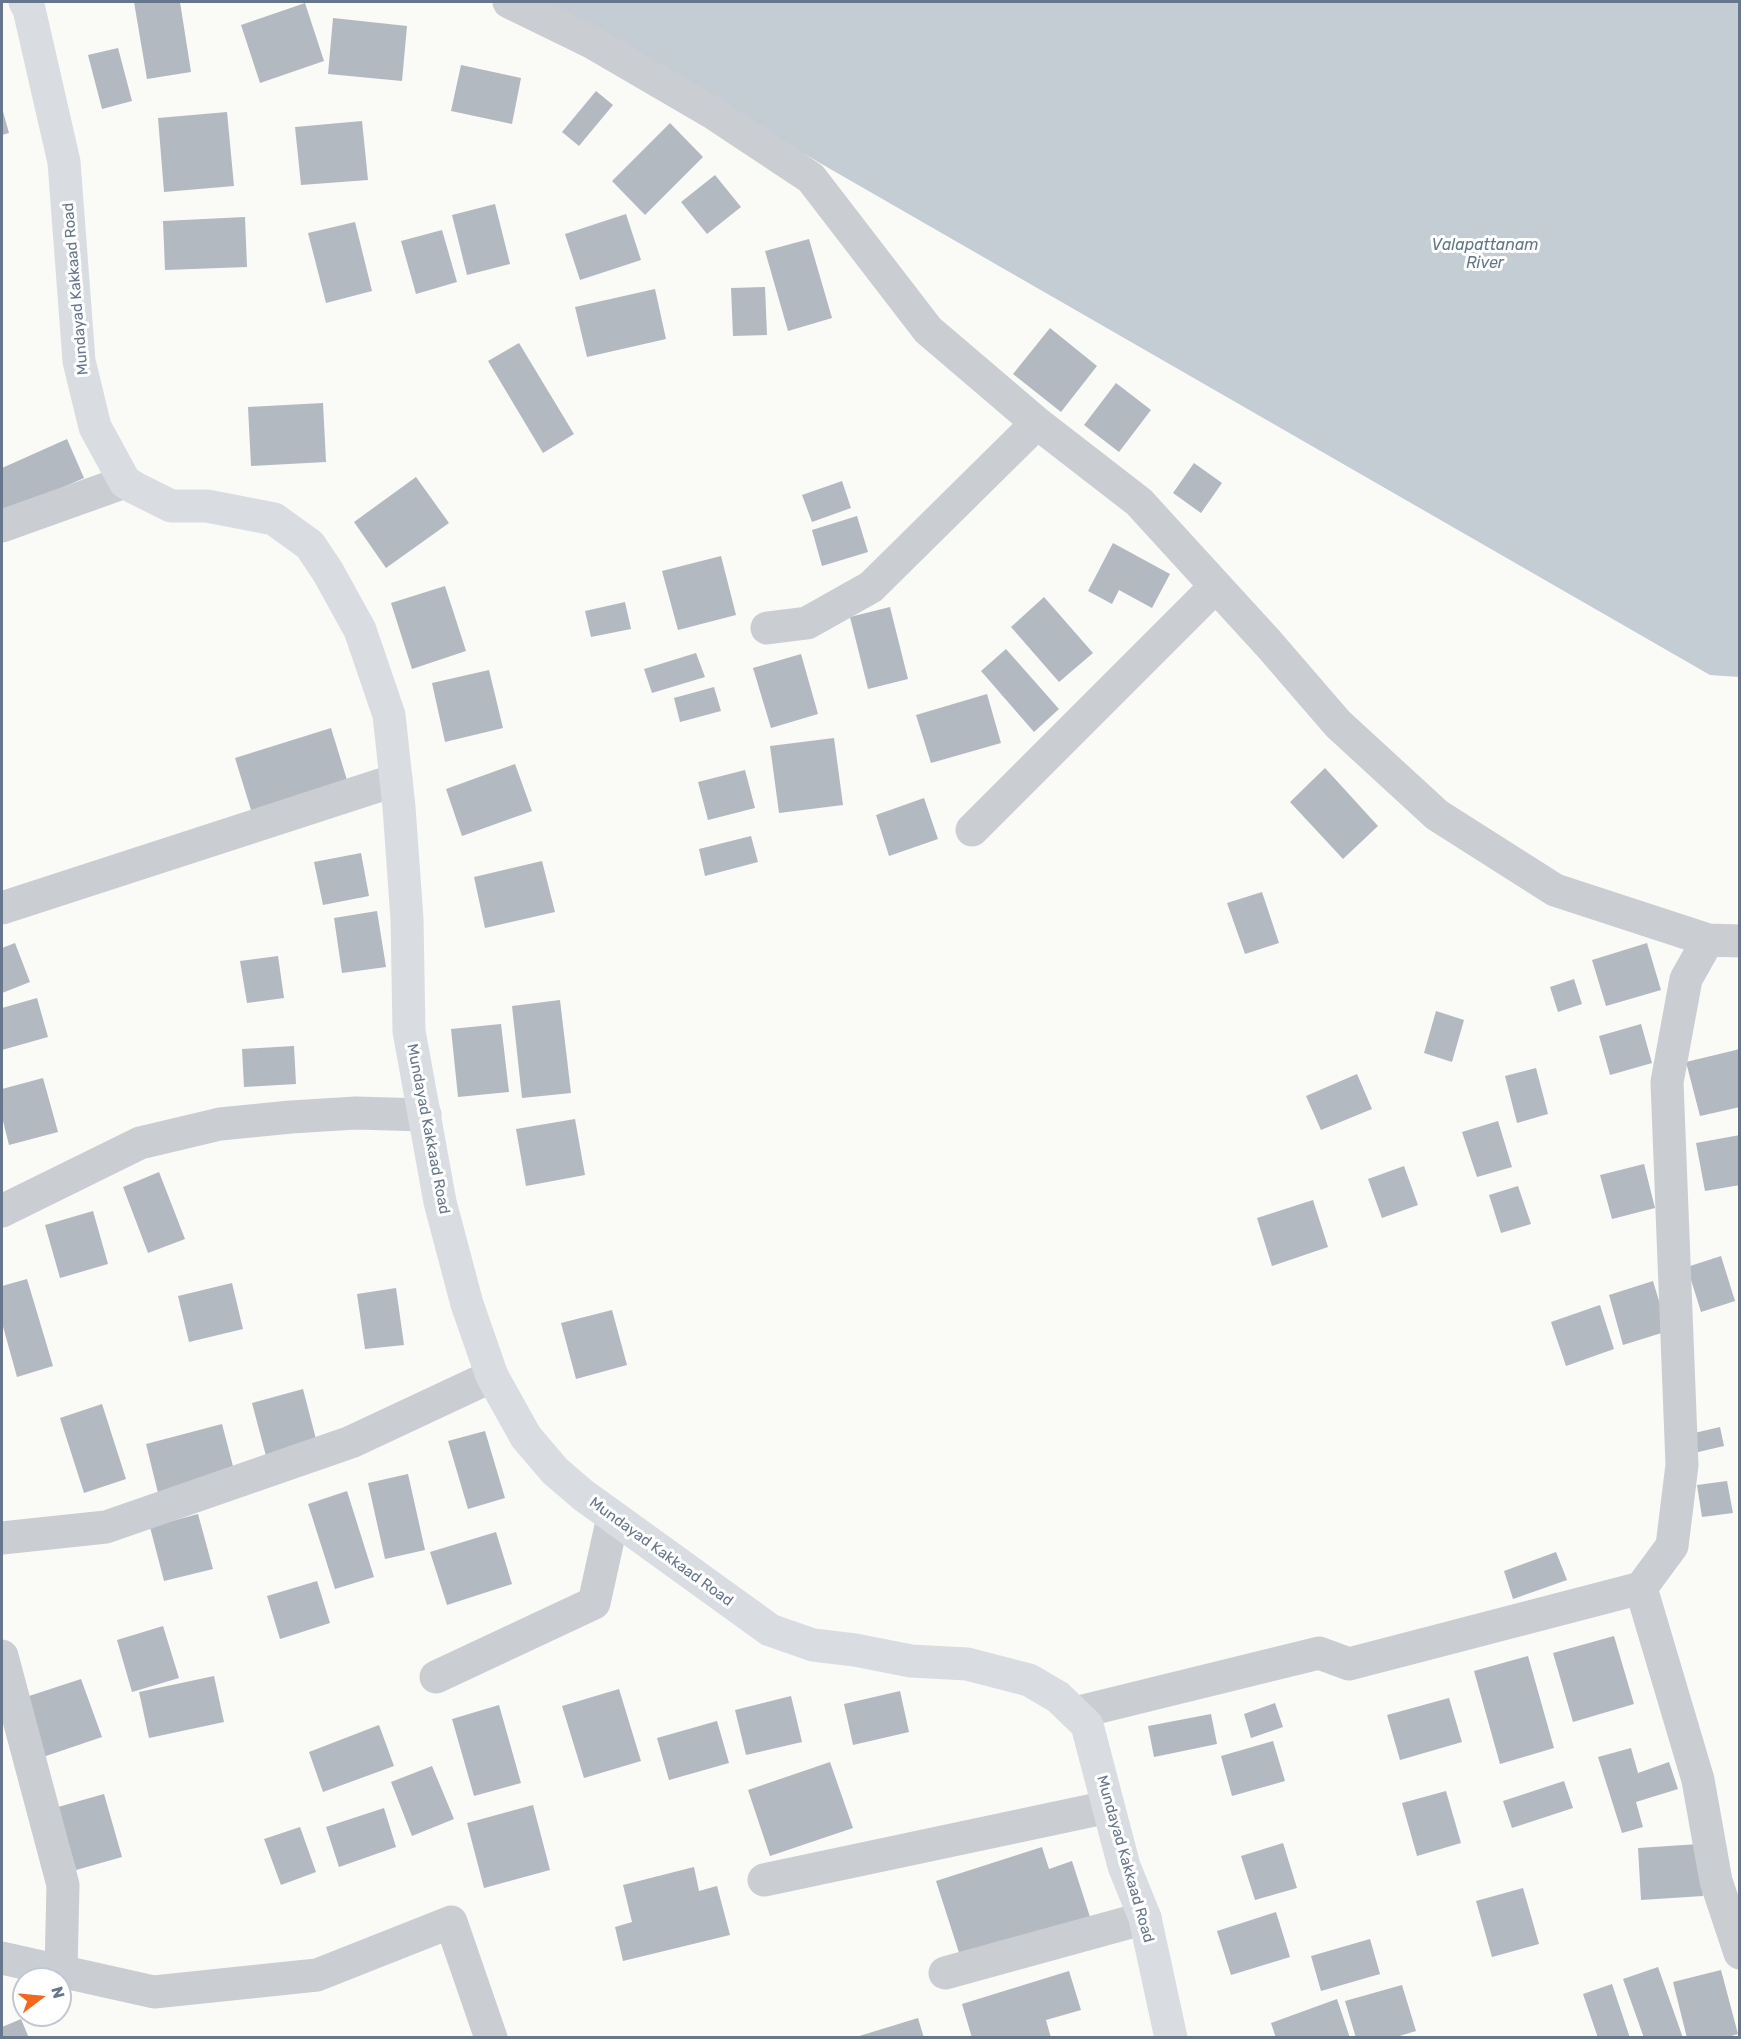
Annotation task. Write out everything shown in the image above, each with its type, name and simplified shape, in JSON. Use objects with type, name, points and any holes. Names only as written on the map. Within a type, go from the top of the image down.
[{"type":"main road","name":"Mundayad Kakkaad Road","points":[[25,2],[29,9],[64,162],[79,361],[95,427],[125,482],[171,506],[207,506],[274,519],[310,545],[328,572],[360,630],[389,715],[407,919],[409,1030],[440,1202],[467,1304],[492,1376],[526,1437],[555,1471],[583,1495],[770,1630],[813,1645],[855,1650],[911,1661],[967,1664],[1029,1680],[1058,1697],[1087,1725],[1124,1866],[1144,1918],[1171,2037]]},
{"type":"street","points":[[509,2],[593,43],[713,113],[811,177],[928,330],[1037,423],[1139,502],[1268,643],[1338,724],[1437,815],[1555,890],[1724,940],[1686,979],[1667,1082],[1682,1465],[1672,1546],[1641,1588],[1349,1664],[1319,1653],[1075,1713]]},
{"type":"street","points":[[767,628],[807,623],[871,587],[1037,423]]},
{"type":"street","points":[[2,526],[125,482]]},
{"type":"street","points":[[972,830],[1216,586]]},
{"type":"street","points":[[2,908],[396,780]]},
{"type":"street","points":[[2,1211],[140,1143],[220,1124],[356,1113],[425,1115]]},
{"type":"street","points":[[2,1538],[106,1527],[351,1442],[492,1376]]},
{"type":"street","points":[[436,1677],[594,1603],[613,1517]]},
{"type":"street","points":[[1641,1588],[1698,1780],[1716,1881],[1740,1953]]},
{"type":"street","points":[[2,1656],[63,1885],[61,1967]]},
{"type":"street","points":[[764,1880],[1108,1807]]},
{"type":"street","points":[[945,1973],[1144,1918]]},
{"type":"street","points":[[72,1973],[154,1992],[317,1975],[451,1922],[491,2037]]},
{"type":"street","points":[[2,1958],[43,1967]]},
{"type":"water","name":"Valapattanam River","points":[[540,2],[1739,2],[1739,677],[1710,675]]},
{"type":"building","points":[[134,2],[180,2],[191,72],[147,79]]},
{"type":"building","points":[[305,3],[324,61],[260,83],[241,25]]},
{"type":"building","points":[[333,18],[407,26],[402,81],[328,74]]},
{"type":"building","points":[[118,48],[132,101],[102,109],[88,55]]},
{"type":"building","points":[[461,65],[521,78],[512,124],[451,111]]},
{"type":"building","points":[[596,91],[613,105],[579,146],[562,132]]},
{"type":"building","points":[[2,108],[9,133],[2,135]]},
{"type":"building","points":[[227,112],[234,186],[164,192],[158,118]]},
{"type":"building","points":[[362,121],[368,180],[301,185],[295,127]]},
{"type":"building","points":[[670,123],[703,157],[645,215],[612,181]]},
{"type":"building","points":[[715,175],[741,207],[707,234],[681,202]]},
{"type":"building","points":[[495,204],[510,264],[467,275],[452,215]]},
{"type":"building","points":[[626,214],[641,260],[580,280],[565,234]]},
{"type":"building","points":[[245,217],[247,267],[165,270],[163,221]]},
{"type":"building","points":[[355,222],[372,291],[326,303],[308,233]]},
{"type":"building","points":[[442,230],[457,282],[416,294],[401,241]]},
{"type":"building","points":[[809,239],[832,318],[788,331],[765,251]]},
{"type":"building","points":[[765,287],[767,335],[733,336],[731,288]]},
{"type":"building","points":[[655,289],[666,339],[587,357],[575,307]]},
{"type":"building","points":[[1050,328],[1097,366],[1061,412],[1013,374]]},
{"type":"building","points":[[519,343],[574,434],[543,453],[488,361]]},
{"type":"building","points":[[1116,383],[1151,410],[1119,452],[1084,425]]},
{"type":"building","points":[[323,403],[326,462],[251,466],[248,407]]},
{"type":"building","points":[[67,439],[84,478],[2,514],[2,468]]},
{"type":"building","points":[[1194,463],[1222,483],[1201,513],[1173,493]]},
{"type":"building","points":[[416,477],[449,523],[386,568],[354,522]]},
{"type":"building","points":[[842,481],[851,508],[812,522],[802,495]]},
{"type":"building","points":[[857,516],[868,552],[822,566],[812,530]]},
{"type":"building","points":[[1113,543],[1170,574],[1152,608],[1119,590],[1112,604],[1088,591]]},
{"type":"building","points":[[721,556],[736,615],[678,630],[662,571]]},
{"type":"building","points":[[445,586],[466,651],[412,669],[391,603]]},
{"type":"building","points":[[1044,597],[1093,653],[1059,682],[1011,627]]},
{"type":"building","points":[[625,602],[631,629],[591,637],[585,611]]},
{"type":"building","points":[[890,607],[908,679],[868,689],[850,617]]},
{"type":"building","points":[[1006,649],[1059,709],[1034,732],[981,671]]},
{"type":"building","points":[[696,653],[705,677],[652,693],[644,669]]},
{"type":"building","points":[[801,654],[818,714],[771,728],[753,668]]},
{"type":"building","points":[[489,670],[503,728],[445,742],[432,683]]},
{"type":"building","points":[[714,687],[721,711],[680,722],[674,698]]},
{"type":"building","points":[[987,694],[1001,743],[931,763],[916,715]]},
{"type":"building","points":[[331,728],[351,793],[255,823],[235,758]]},
{"type":"building","points":[[834,738],[843,805],[779,813],[770,746]]},
{"type":"building","points":[[515,764],[532,811],[462,836],[446,789]]},
{"type":"building","points":[[1325,768],[1378,826],[1343,859],[1290,802]]},
{"type":"building","points":[[745,770],[755,808],[708,820],[698,782]]},
{"type":"building","points":[[924,798],[938,839],[889,856],[876,815]]},
{"type":"building","points":[[751,836],[758,862],[705,876],[699,849]]},
{"type":"building","points":[[361,853],[369,896],[323,905],[314,862]]},
{"type":"building","points":[[542,861],[555,912],[485,928],[474,877]]},
{"type":"building","points":[[1262,892],[1279,943],[1245,954],[1227,903]]},
{"type":"building","points":[[377,911],[386,967],[342,973],[334,918]]},
{"type":"building","points":[[15,943],[30,982],[2,993],[2,948]]},
{"type":"building","points":[[1647,943],[1661,990],[1606,1006],[1592,960]]},
{"type":"building","points":[[278,956],[284,998],[247,1003],[240,961]]},
{"type":"building","points":[[1574,979],[1582,1004],[1558,1012],[1550,987]]},
{"type":"building","points":[[37,998],[48,1037],[2,1050],[2,1008]]},
{"type":"building","points":[[560,1000],[571,1093],[522,1098],[512,1006]]},
{"type":"building","points":[[1436,1011],[1464,1020],[1452,1062],[1424,1053]]},
{"type":"building","points":[[501,1024],[509,1092],[458,1097],[451,1029]]},
{"type":"building","points":[[1641,1024],[1652,1063],[1610,1075],[1599,1036]]},
{"type":"building","points":[[294,1046],[296,1084],[244,1087],[242,1049]]},
{"type":"building","points":[[1740,1049],[1740,1107],[1700,1116],[1686,1062]]},
{"type":"building","points":[[1536,1068],[1548,1114],[1517,1123],[1505,1076]]},
{"type":"building","points":[[1357,1074],[1372,1109],[1321,1130],[1306,1096]]},
{"type":"building","points":[[43,1078],[58,1132],[9,1145],[2,1117],[2,1089]]},
{"type":"building","points":[[575,1119],[585,1175],[526,1186],[516,1129]]},
{"type":"building","points":[[1498,1121],[1512,1167],[1477,1177],[1462,1132]]},
{"type":"building","points":[[1740,1135],[1740,1185],[1705,1191],[1696,1143]]},
{"type":"building","points":[[1644,1164],[1655,1208],[1612,1219],[1600,1175]]},
{"type":"building","points":[[1404,1166],[1418,1205],[1382,1218],[1368,1179]]},
{"type":"building","points":[[159,1172],[185,1239],[148,1253],[123,1187]]},
{"type":"building","points":[[1518,1186],[1531,1224],[1501,1233],[1489,1195]]},
{"type":"building","points":[[1313,1200],[1328,1247],[1272,1266],[1257,1218]]},
{"type":"building","points":[[93,1211],[108,1264],[60,1278],[45,1225]]},
{"type":"building","points":[[1721,1256],[1735,1301],[1701,1312],[1687,1267]]},
{"type":"building","points":[[27,1279],[53,1366],[17,1377],[2,1323],[2,1286]]},
{"type":"building","points":[[1653,1281],[1668,1331],[1623,1345],[1609,1295]]},
{"type":"building","points":[[232,1283],[243,1329],[189,1342],[178,1296]]},
{"type":"building","points":[[396,1288],[404,1345],[365,1349],[357,1294]]},
{"type":"building","points":[[1600,1305],[1614,1349],[1566,1366],[1551,1322]]},
{"type":"building","points":[[612,1310],[627,1365],[576,1379],[561,1323]]},
{"type":"building","points":[[303,1389],[317,1443],[266,1456],[252,1403]]},
{"type":"building","points":[[102,1404],[126,1479],[84,1493],[60,1418]]},
{"type":"building","points":[[222,1424],[235,1474],[158,1493],[146,1444]]},
{"type":"building","points":[[1720,1427],[1724,1446],[1694,1453],[1690,1434]]},
{"type":"building","points":[[485,1431],[505,1498],[468,1509],[448,1441]]},
{"type":"building","points":[[408,1474],[425,1550],[385,1559],[368,1483]]},
{"type":"building","points":[[1727,1481],[1733,1513],[1702,1517],[1697,1485]]},
{"type":"building","points":[[347,1491],[374,1577],[335,1589],[308,1504]]},
{"type":"building","points":[[198,1514],[213,1569],[164,1581],[150,1527]]},
{"type":"building","points":[[496,1532],[512,1584],[447,1605],[430,1552]]},
{"type":"building","points":[[1556,1552],[1567,1580],[1513,1599],[1504,1571]]},
{"type":"building","points":[[317,1581],[330,1623],[280,1639],[267,1596]]},
{"type":"building","points":[[163,1626],[179,1678],[132,1692],[117,1640]]},
{"type":"building","points":[[1614,1636],[1634,1704],[1573,1722],[1553,1653]]},
{"type":"building","points":[[1528,1656],[1554,1748],[1500,1764],[1474,1671]]},
{"type":"building","points":[[214,1676],[224,1722],[149,1738],[139,1692]]},
{"type":"building","points":[[81,1679],[102,1737],[43,1757],[23,1698]]},
{"type":"building","points":[[619,1689],[641,1761],[584,1778],[562,1706]]},
{"type":"building","points":[[900,1691],[909,1732],[853,1745],[844,1704]]},
{"type":"building","points":[[791,1696],[802,1742],[746,1755],[735,1710]]},
{"type":"building","points":[[1449,1698],[1462,1742],[1400,1760],[1387,1715]]},
{"type":"building","points":[[1275,1703],[1283,1727],[1251,1738],[1244,1714]]},
{"type":"building","points":[[499,1705],[521,1783],[474,1796],[452,1719]]},
{"type":"building","points":[[1211,1714],[1217,1744],[1154,1757],[1148,1726]]},
{"type":"building","points":[[717,1721],[729,1763],[669,1780],[657,1738]]},
{"type":"building","points":[[379,1725],[394,1766],[323,1792],[309,1752]]},
{"type":"building","points":[[1273,1741],[1285,1781],[1232,1796],[1221,1756]]},
{"type":"building","points":[[1631,1748],[1638,1773],[1669,1762],[1678,1789],[1636,1802],[1643,1827],[1622,1833],[1598,1757]]},
{"type":"building","points":[[830,1762],[853,1828],[770,1856],[748,1790]]},
{"type":"building","points":[[432,1766],[454,1819],[412,1836],[391,1782]]},
{"type":"building","points":[[1564,1781],[1573,1808],[1512,1828],[1503,1801]]},
{"type":"building","points":[[1446,1791],[1461,1843],[1417,1856],[1402,1803]]},
{"type":"building","points":[[104,1794],[122,1857],[76,1870],[58,1807]]},
{"type":"building","points":[[533,1805],[550,1870],[484,1888],[467,1823]]},
{"type":"building","points":[[384,1808],[396,1847],[339,1867],[326,1827]]},
{"type":"building","points":[[300,1827],[316,1872],[281,1885],[264,1839]]},
{"type":"building","points":[[1283,1843],[1297,1888],[1255,1900],[1241,1856]]},
{"type":"building","points":[[1699,1844],[1703,1896],[1641,1900],[1638,1848]]},
{"type":"building","points":[[1042,1847],[1049,1869],[1072,1861],[1091,1920],[962,1962],[936,1881]]},
{"type":"building","points":[[694,1867],[699,1891],[717,1886],[730,1935],[623,1961],[615,1927],[632,1922],[623,1885]]},
{"type":"building","points":[[1523,1888],[1539,1944],[1492,1957],[1476,1901]]},
{"type":"building","points":[[1276,1912],[1290,1957],[1231,1975],[1217,1931]]},
{"type":"building","points":[[1370,1939],[1380,1974],[1321,1991],[1311,1956]]},
{"type":"building","points":[[1658,1967],[1683,2038],[1644,2038],[1623,1979]]},
{"type":"building","points":[[1721,1970],[1738,2034],[1725,2038],[1687,2038],[1673,1982]]},
{"type":"building","points":[[1069,1971],[1081,2010],[1046,2020],[1051,2038],[972,2038],[962,2004]]},
{"type":"building","points":[[1612,1984],[1630,2038],[1598,2038],[1583,1994]]},
{"type":"building","points":[[1402,1985],[1416,2031],[1393,2038],[1356,2038],[1345,2001]]},
{"type":"building","points":[[1337,1999],[1350,2038],[1276,2038],[1271,2023]]},
{"type":"building","points":[[918,2018],[924,2038],[856,2038],[856,2037]]},
{"type":"building","points":[[12,2023],[12,2027],[24,2027],[29,2038],[2,2038],[2,2027]]}]
